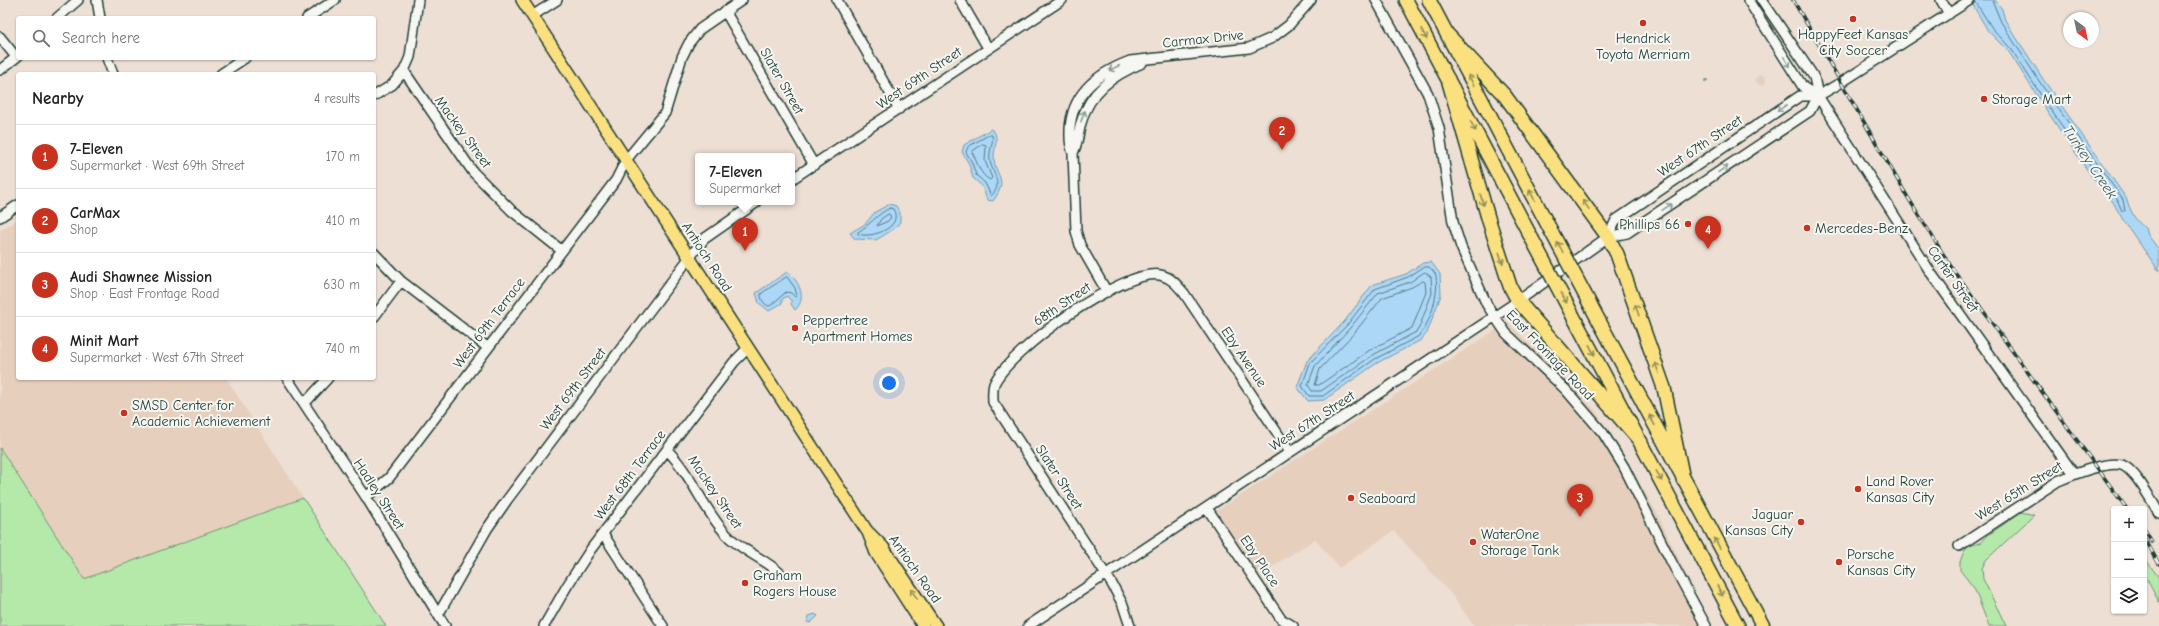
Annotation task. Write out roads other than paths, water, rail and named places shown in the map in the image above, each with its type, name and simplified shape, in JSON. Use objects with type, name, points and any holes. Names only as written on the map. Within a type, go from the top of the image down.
[{"type":"highway","points":[[1406,0],[1738,626]]},
{"type":"highway","points":[[1429,0],[1683,479],[1763,626]]},
{"type":"highway","points":[[1448,36],[1505,96],[1608,237],[1617,254],[1664,388],[1683,479]]},
{"type":"highway","points":[[1448,79],[1491,228],[1510,286],[1518,301],[1641,442]]},
{"type":"main road","name":"Antioch Road","points":[[522,0],[867,531],[876,553],[923,626]]},
{"type":"main road","name":"Antioch Road","points":[[867,531],[883,547],[936,626]]},
{"type":"street","points":[[59,16],[78,0]]},
{"type":"street","points":[[97,0],[100,16]]},
{"type":"street","points":[[310,16],[335,0]]},
{"type":"street","points":[[376,95],[392,85],[404,71],[410,57],[418,0]]},
{"type":"street","points":[[532,16],[557,0]]},
{"type":"street","name":"West 69th Terrace","points":[[366,497],[389,478],[487,347],[616,180],[626,160],[665,113],[682,57],[689,43],[700,29],[742,0]]},
{"type":"street","points":[[837,0],[899,109]]},
{"type":"street","points":[[960,0],[988,48]]},
{"type":"street","name":"West 69th Street","points":[[795,177],[1062,0]]},
{"type":"street","name":"Carmax Drive","points":[[1107,292],[1080,245],[1076,231],[1073,153],[1070,146],[1071,121],[1074,106],[1084,90],[1096,77],[1130,61],[1249,48],[1272,38],[1306,8],[1311,0]]},
{"type":"street","name":"East Frontage Road","points":[[1376,0],[1428,94],[1439,128],[1453,222],[1461,247],[1487,305],[1506,333],[1575,399],[1603,433],[1624,467],[1672,563],[1706,626]]},
{"type":"street","points":[[1748,0],[1803,87],[1818,96]]},
{"type":"street","points":[[1762,0],[1814,77],[1818,96]]},
{"type":"street","points":[[1941,0],[1949,14]]},
{"type":"street","name":"West 67th Street","points":[[1028,626],[1518,301],[1608,237],[1627,233],[1810,111],[1818,96],[1967,2]]},
{"type":"street","name":"Slater Street","points":[[725,11],[814,165]]},
{"type":"street","points":[[1766,28],[1776,21]]},
{"type":"street","points":[[0,37],[16,56]]},
{"type":"street","points":[[0,70],[16,58]]},
{"type":"street","points":[[108,60],[112,72]]},
{"type":"street","points":[[223,72],[242,60]]},
{"type":"street","name":"Mackey Street","points":[[404,71],[454,147],[488,188],[512,211],[561,250]]},
{"type":"street","name":"West 67th Street","points":[[1608,237],[1616,220],[1680,176],[1800,96],[1818,96]]},
{"type":"street","name":"Carter Street","points":[[1818,96],[1931,273],[2074,474]]},
{"type":"street","points":[[1680,176],[1690,191]]},
{"type":"street","name":"West 69th Street","points":[[438,615],[487,529],[507,500],[690,257],[704,239],[754,205]]},
{"type":"street","points":[[0,217],[16,206]]},
{"type":"street","points":[[376,255],[401,281],[487,347]]},
{"type":"street","name":"68th Street","points":[[992,393],[998,377],[1037,338],[1064,317],[1120,285],[1149,275],[1160,275],[1171,279]]},
{"type":"street","name":"Eby Avenue","points":[[1171,279],[1184,293],[1290,452]]},
{"type":"street","points":[[376,314],[401,281]]},
{"type":"street","name":"West 68th Terrace","points":[[544,626],[567,586],[603,534],[734,362],[748,348]]},
{"type":"street","name":"Hadley Street","points":[[288,380],[366,497],[445,626]]},
{"type":"street","points":[[305,403],[326,380]]},
{"type":"street","name":"Slater Street","points":[[992,393],[994,402],[1002,416],[1106,575],[1123,605],[1130,626]]},
{"type":"street","name":"Mackey Street","points":[[668,450],[679,463],[712,515],[731,540],[769,562],[781,574]]},
{"type":"street","name":"West 65th Street","points":[[1959,546],[2058,481],[2074,474],[2113,464],[2124,466],[2132,473],[2159,513]]},
{"type":"street","name":"Eby Place","points":[[1207,508],[1281,619],[1293,626]]},
{"type":"street","points":[[603,534],[663,626]]},
{"type":"water","name":"Turkey Creek","points":[[1970,0],[1995,0],[2002,9],[2005,20],[2045,82],[2126,198],[2136,219],[2146,228],[2148,235],[2159,250],[2159,271],[2123,220],[2113,202],[2092,177],[2009,52],[1988,31]]},
{"type":"water","points":[[991,129],[996,136],[994,157],[996,169],[1001,182],[998,193],[993,201],[987,200],[982,186],[973,178],[969,164],[962,152],[964,145]]},
{"type":"water","points":[[890,204],[896,206],[900,213],[900,222],[894,229],[876,240],[855,239],[850,233],[865,224],[875,212]]},
{"type":"water","points":[[1431,262],[1440,274],[1441,295],[1427,333],[1421,340],[1377,363],[1324,400],[1308,401],[1297,387],[1307,361],[1344,322],[1372,285],[1406,274],[1423,263]]},
{"type":"water","points":[[787,272],[795,280],[800,290],[801,301],[799,306],[795,310],[791,304],[792,302],[787,296],[782,299],[782,303],[769,311],[759,303],[756,293]]},
{"type":"water","points":[[815,614],[818,616],[810,623],[807,622],[809,616]]},
{"type":"railway","points":[[1793,0],[1907,196],[1950,265],[2125,506]]},
{"type":"railway","points":[[2147,533],[2152,542]]},
{"type":"railway","points":[[2147,542],[2159,564]]},
{"type":"place","name":"HappyFeet Kansas City Soccer","points":[[1853,19]]},
{"type":"place","name":"Hendrick Toyota Merriam","points":[[1643,23]]},
{"type":"place","name":"Storage Mart","points":[[1984,99]]},
{"type":"place","name":"CarMax","points":[[1282,150]]},
{"type":"place","name":"Phillips 66","points":[[1688,224]]},
{"type":"place","name":"Mercedes-Benz","points":[[1807,228]]},
{"type":"place","name":"Minit Mart","points":[[1708,249]]},
{"type":"place","name":"7-Eleven","points":[[745,251]]},
{"type":"place","name":"Peppertree Apartment Homes","points":[[795,328]]},
{"type":"place","name":"SMSD Center for Academic Achievement","points":[[124,413]]},
{"type":"place","name":"Land Rover Kansas City","points":[[1858,489]]},
{"type":"place","name":"Seaboard","points":[[1351,498]]},
{"type":"place","name":"Audi Shawnee Mission","points":[[1580,517]]},
{"type":"place","name":"Jaguar Kansas City","points":[[1801,522]]},
{"type":"place","name":"WaterOne Storage Tank","points":[[1473,542]]},
{"type":"place","name":"Porsche Kansas City","points":[[1839,562]]},
{"type":"place","name":"Graham Rogers House","points":[[745,583]]}]
